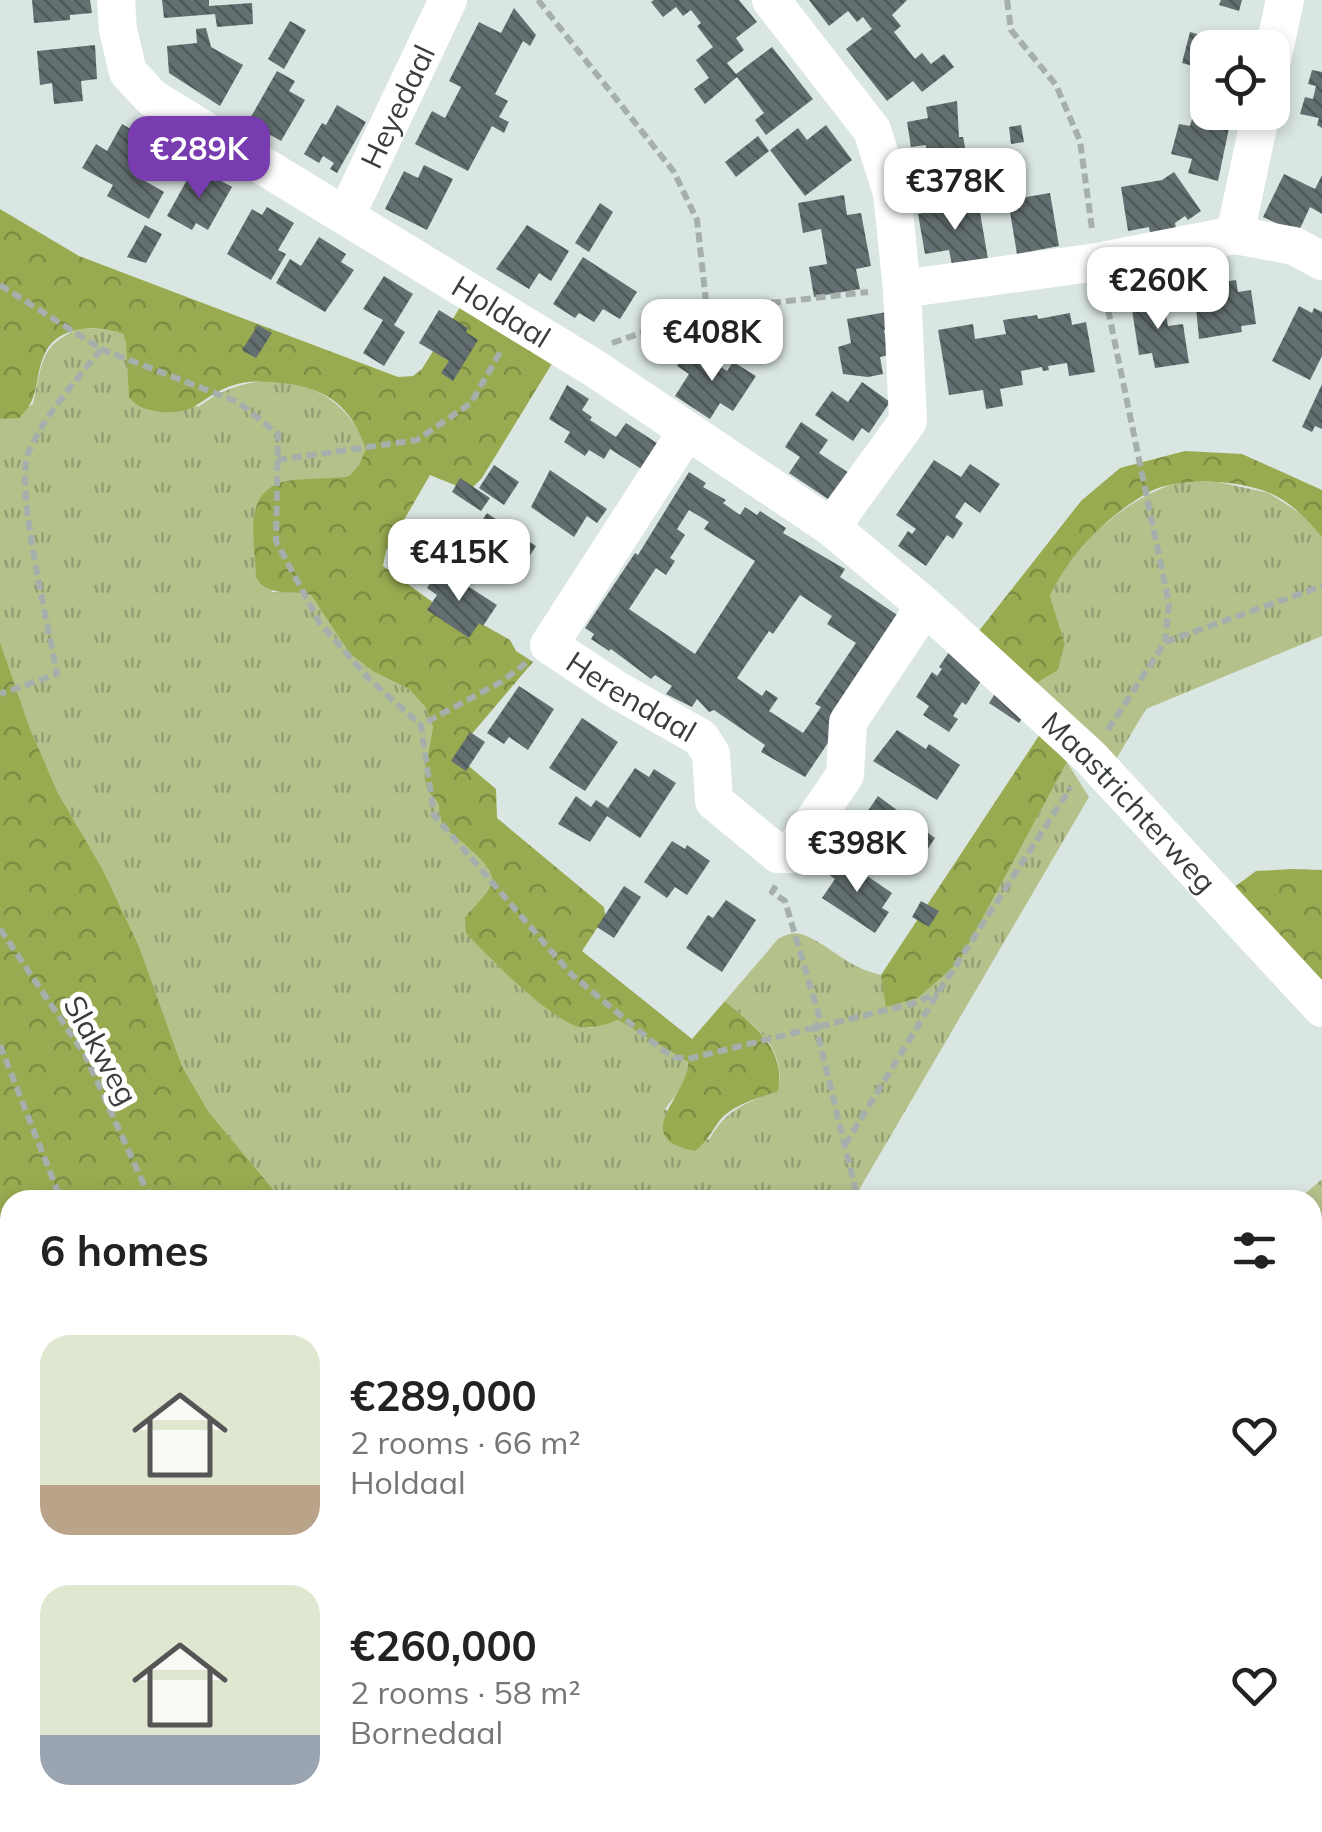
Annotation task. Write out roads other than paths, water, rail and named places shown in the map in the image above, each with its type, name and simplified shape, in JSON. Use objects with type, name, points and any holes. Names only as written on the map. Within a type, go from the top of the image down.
[{"type":"street","name":"Holdaal","points":[[116,0],[128,72],[152,98],[594,368],[831,526],[925,606]]},
{"type":"street","name":"Heyedaal","points":[[346,214],[448,0]]},
{"type":"street","points":[[771,0],[872,130],[892,194],[902,288],[908,421],[831,526]]},
{"type":"street","points":[[1278,30],[1285,0]]},
{"type":"street","points":[[1235,235],[1257,130]]},
{"type":"street","points":[[902,288],[1096,262],[1235,235],[1294,246],[1322,261]]},
{"type":"street","name":"Herendaal","points":[[687,431],[549,646],[701,738],[711,754],[714,802],[778,854],[791,854],[845,775],[848,722],[925,606]]},
{"type":"street","name":"Maastrichterweg","points":[[925,606],[1090,757],[1322,1008]]}]
